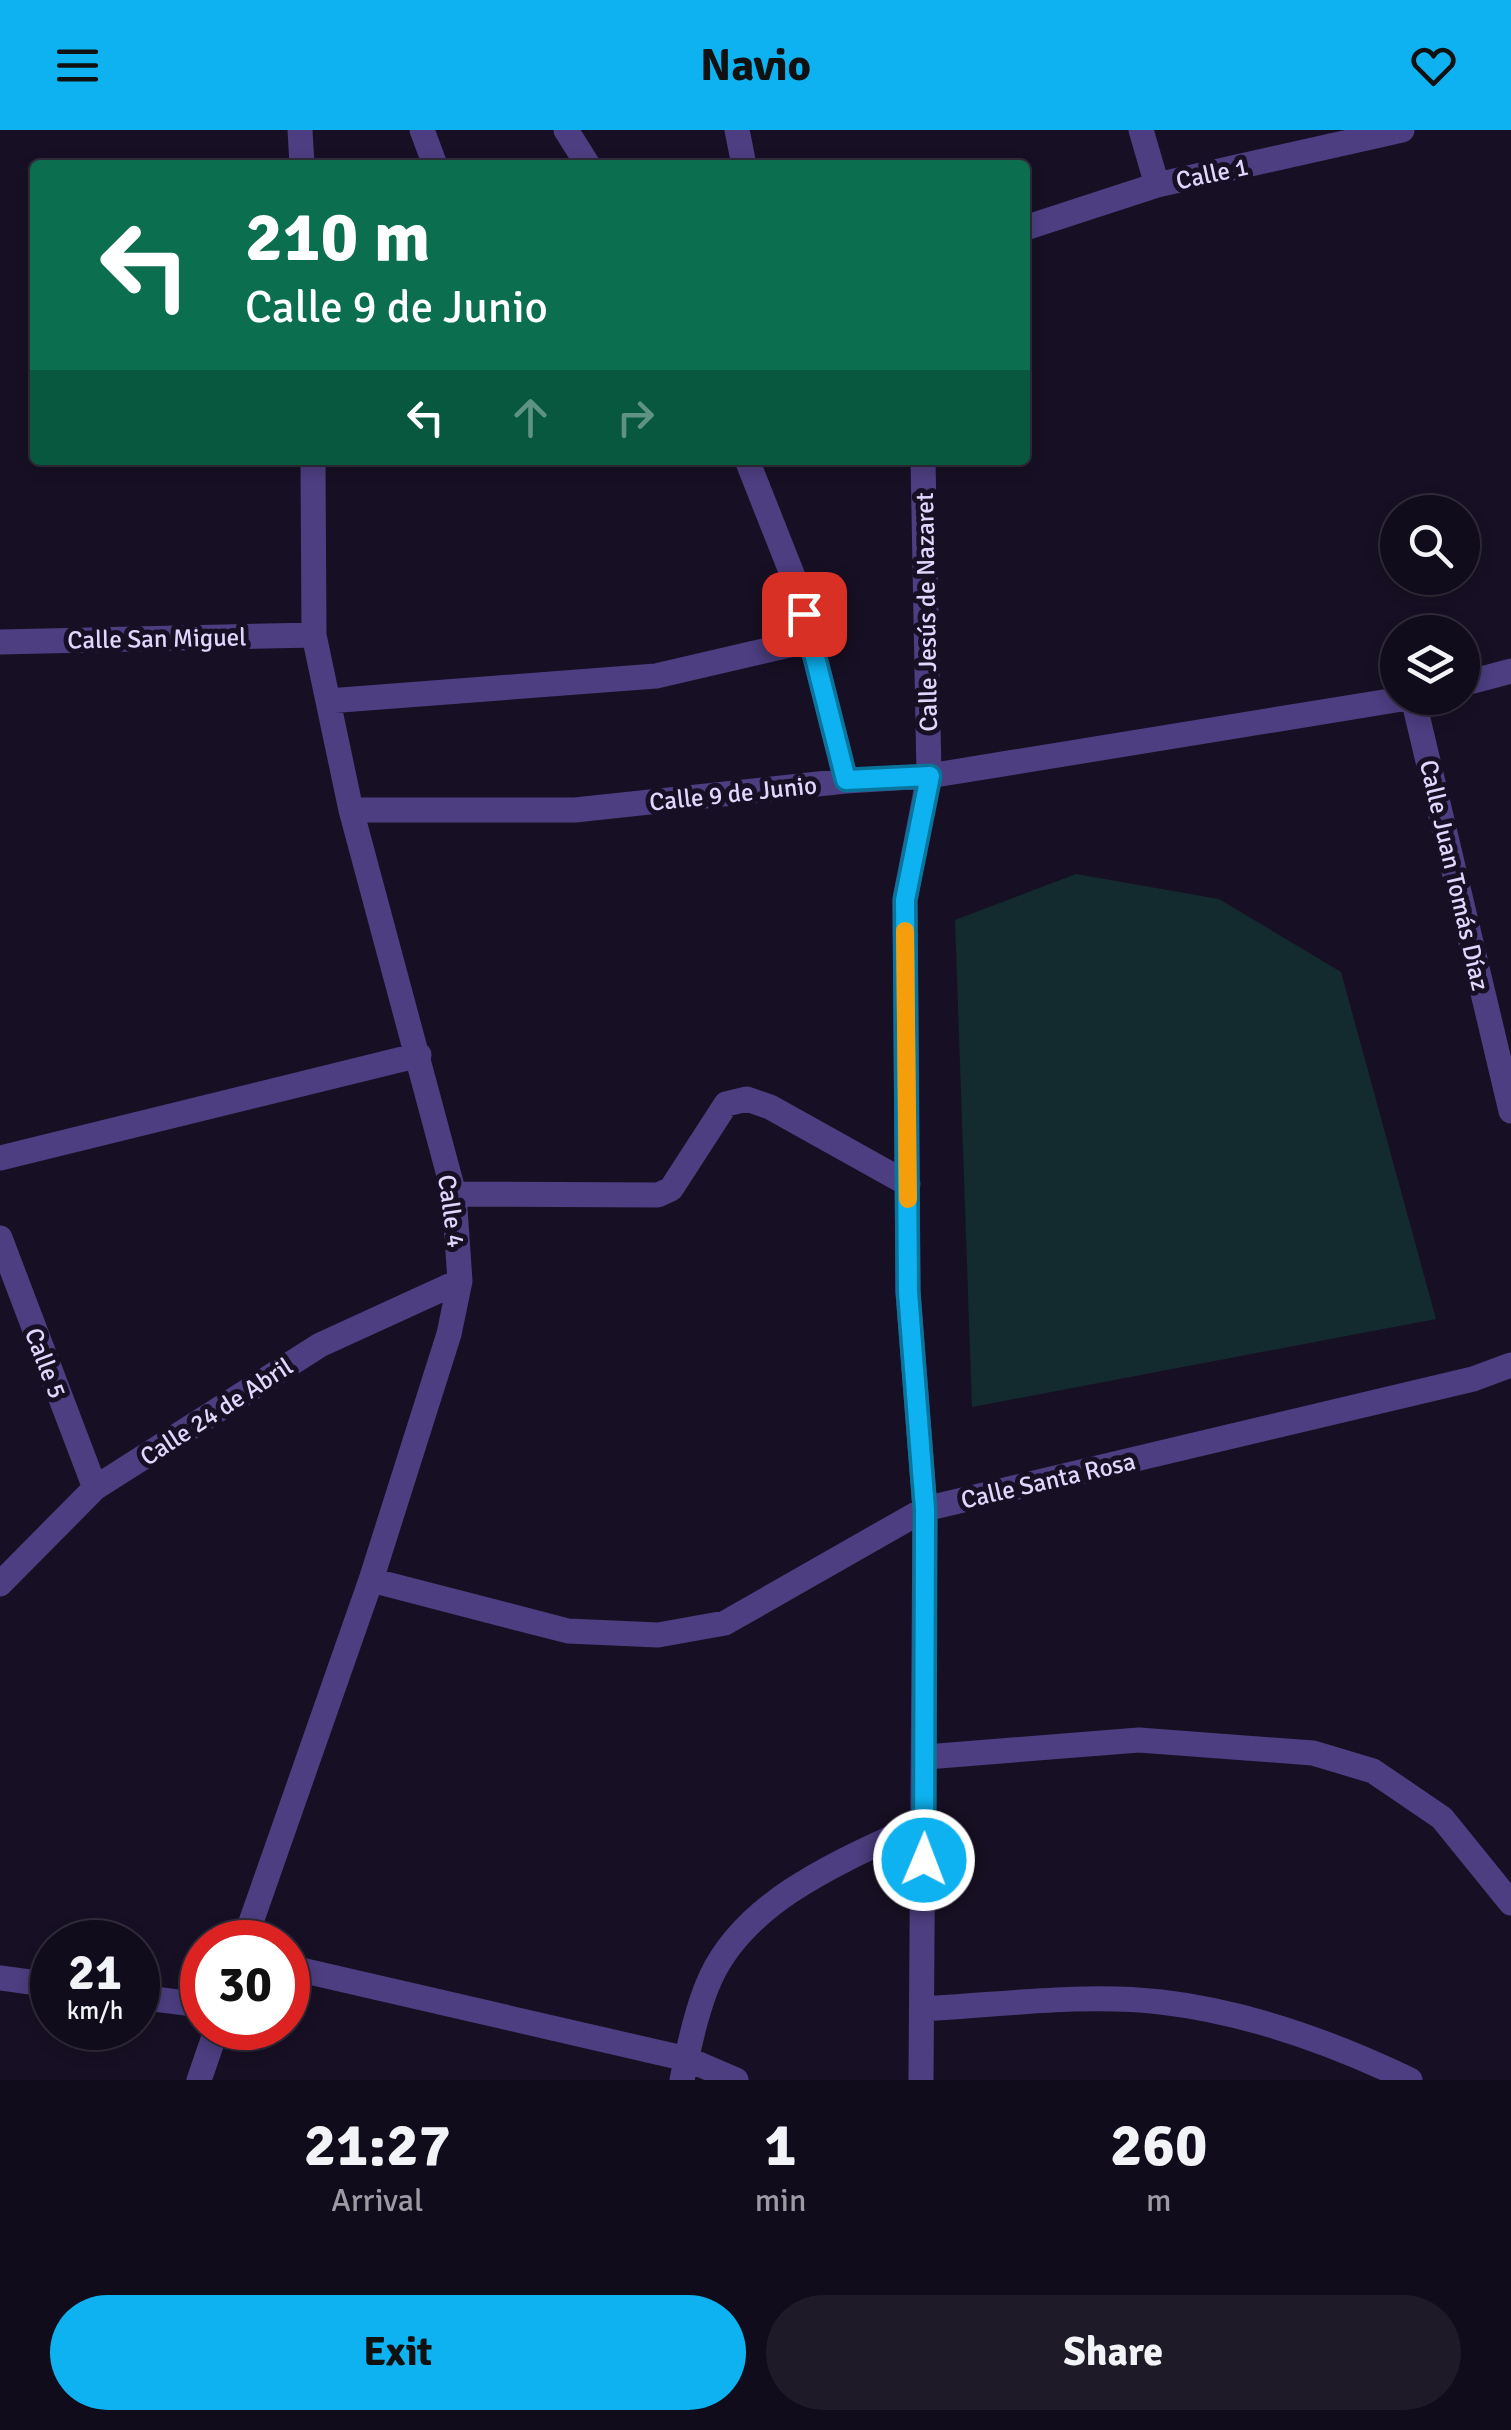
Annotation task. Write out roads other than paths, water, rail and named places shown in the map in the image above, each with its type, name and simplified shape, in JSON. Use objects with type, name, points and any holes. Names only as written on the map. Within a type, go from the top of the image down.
[{"type":"street","points":[[300,130],[302,160]]},
{"type":"street","points":[[422,130],[433,160]]},
{"type":"street","points":[[566,130],[585,160]]},
{"type":"street","points":[[737,130],[743,160]]},
{"type":"street","points":[[1140,130],[1157,185]]},
{"type":"street","name":"Calle 1","points":[[1030,226],[1157,185],[1391,132]]},
{"type":"street","name":"Calle 4","points":[[252,1920],[371,1580],[449,1334],[460,1282],[454,1194],[351,810],[314,634],[314,465]]},
{"type":"street","points":[[749,465],[798,589],[846,780]]},
{"type":"street","name":"Calle Jesús de Nazaret","points":[[922,2080],[925,1509],[908,1292],[905,900],[930,776],[923,465]]},
{"type":"street","name":"Calle San Miguel","points":[[0,642],[314,634]]},
{"type":"street","points":[[328,702],[656,676],[811,640]]},
{"type":"street","points":[[1480,679],[1511,671]]},
{"type":"street","name":"Calle 9 de Junio","points":[[351,810],[575,810],[846,780],[930,776],[1380,703]]},
{"type":"street","name":"Calle Juan Tomás Díaz","points":[[1414,715],[1511,1111]]},
{"type":"street","points":[[0,1158],[418,1055]]},
{"type":"street","points":[[454,1194],[658,1196],[670,1189],[726,1104],[747,1099],[770,1107],[908,1184]]},
{"type":"street","name":"Calle 5","points":[[0,1238],[95,1488]]},
{"type":"street","name":"Calle 24 de Abril","points":[[0,1584],[95,1488],[320,1344],[460,1282]]},
{"type":"street","name":"Calle Santa Rosa","points":[[371,1580],[568,1630],[658,1634],[725,1623],[925,1509],[1473,1379],[1511,1365]]},
{"type":"street","points":[[926,1757],[1139,1740],[1313,1753],[1373,1770],[1442,1818],[1511,1903]]},
{"type":"street","points":[[684,2069],[712,1976],[750,1923],[826,1870],[924,1822]]},
{"type":"street","points":[[310,1973],[736,2080]]},
{"type":"street","points":[[0,1978],[30,1982]]},
{"type":"street","points":[[922,2009],[1160,2002],[1268,2024],[1368,2060],[1410,2080]]},
{"type":"street","points":[[199,2080],[209,2050]]}]
